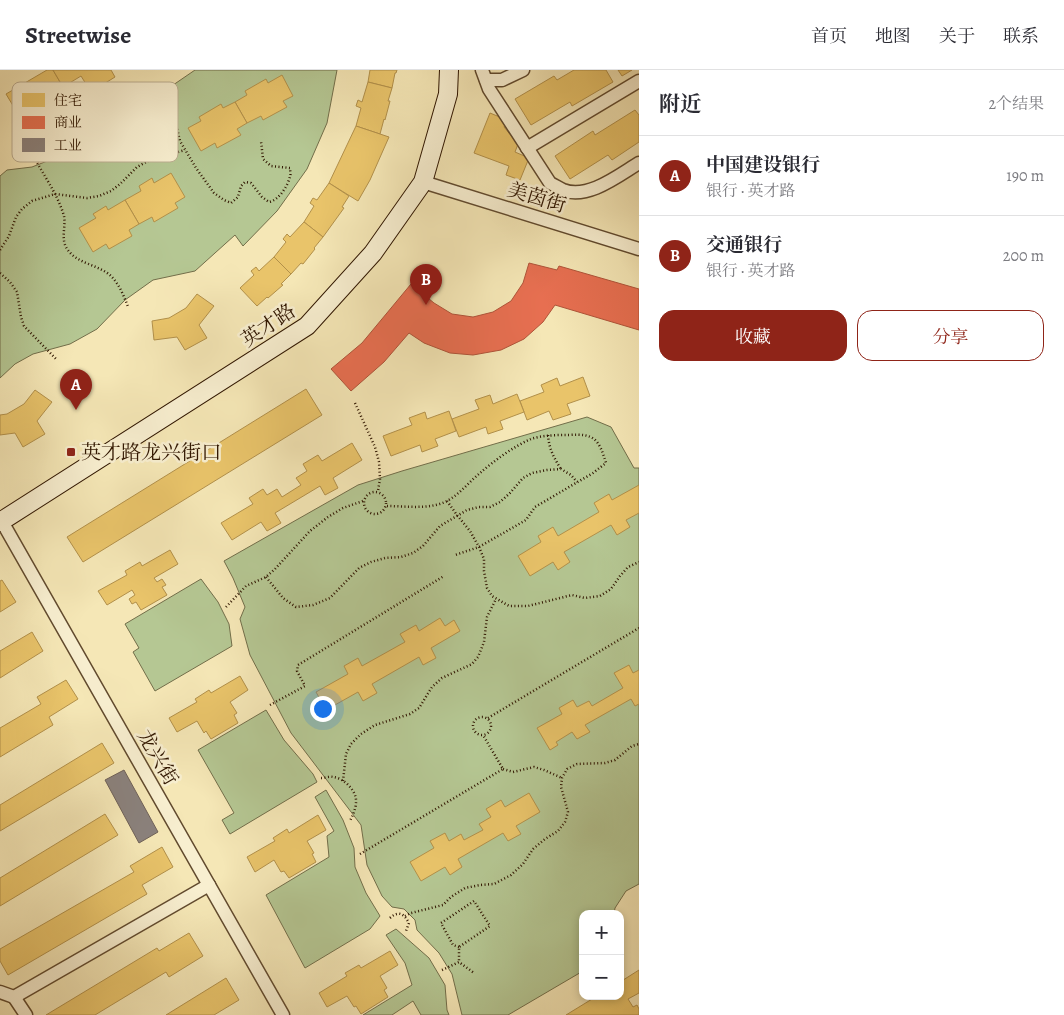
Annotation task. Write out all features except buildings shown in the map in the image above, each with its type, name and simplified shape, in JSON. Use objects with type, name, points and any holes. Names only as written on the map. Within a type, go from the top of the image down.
[{"type":"main road","name":"英才路","points":[[0,518],[300,321],[367,248],[416,178],[440,92],[441,70]]},
{"type":"main road","name":"英才路","points":[[0,518],[308,326],[373,254],[423,182],[448,94],[449,70]]},
{"type":"street","points":[[484,75],[502,80],[523,70]]},
{"type":"street","points":[[484,75],[489,89],[550,183],[565,191],[582,192],[600,187],[639,163]]},
{"type":"street","points":[[527,148],[639,82]]},
{"type":"street","name":"美茵街","points":[[423,182],[639,249]]},
{"type":"street","name":"龙兴街","points":[[0,518],[283,1015]]},
{"type":"street","points":[[14,997],[209,885]]},
{"type":"street","points":[[0,992],[14,997],[26,1015]]},
{"type":"path","points":[[178,130],[180,141],[185,150],[214,193],[231,203],[238,197],[241,186],[245,182],[251,183],[262,197],[269,202],[275,200],[284,190],[291,175],[290,168],[271,166],[263,159],[261,141]]},
{"type":"path","points":[[178,152],[185,150]]},
{"type":"path","points":[[37,162],[60,203],[64,218],[66,247],[73,256],[112,277],[121,290],[128,306]]},
{"type":"path","points":[[0,250],[9,236],[16,217],[32,201],[55,194],[87,198],[99,196],[111,191],[137,167],[146,162]]},
{"type":"path","points":[[0,273],[17,292],[24,326],[56,359]]},
{"type":"path","points":[[355,403],[375,447],[379,462],[380,479],[378,491]]},
{"type":"path","points":[[386,506],[418,507],[448,501],[480,473],[517,446],[532,439],[548,435],[579,434],[592,437],[601,446],[606,464],[535,507],[526,520],[479,547],[455,556]]},
{"type":"path","points":[[548,435],[548,445],[561,470]]},
{"type":"path","points":[[266,577],[283,598],[296,607],[313,605],[330,598],[359,568],[385,558],[401,557],[413,553],[423,546],[440,526],[467,510],[490,507],[500,502],[522,478],[532,473],[561,470],[571,475],[577,482]]},
{"type":"path","points":[[226,607],[246,586],[266,577],[310,531],[328,517],[343,508],[363,501],[368,493],[378,491]]},
{"type":"path","points":[[363,501],[365,510],[373,515],[382,513],[386,506],[385,497],[378,491]]},
{"type":"path","points":[[448,501],[479,547],[484,559],[487,588],[492,596],[509,606],[528,606],[572,595],[585,598],[600,596],[611,589],[628,567],[639,562]]},
{"type":"path","points":[[270,705],[305,686],[297,672],[298,665],[444,576]]},
{"type":"path","points":[[343,780],[346,754],[351,744],[361,734],[375,725],[410,714],[418,708],[432,687],[442,678],[472,664],[478,657],[484,642],[487,617],[496,599]]},
{"type":"path","points":[[488,718],[639,628]]},
{"type":"path","points":[[483,735],[489,732],[491,725],[488,718],[482,716],[475,720],[473,726],[476,732],[483,735],[503,768],[513,772],[534,767],[562,778]]},
{"type":"path","points":[[405,916],[417,911],[443,906],[465,888],[494,884],[511,875],[523,864],[533,850],[558,831],[565,822],[568,812],[561,787],[562,778],[567,769],[577,764],[605,763],[615,760],[632,746],[639,744]]},
{"type":"path","points":[[360,854],[503,768]]},
{"type":"path","points":[[322,778],[333,777],[343,780],[352,789],[356,800],[350,821]]},
{"type":"path","points":[[474,901],[490,926],[459,947],[453,945],[441,923],[474,901]]},
{"type":"path","points":[[390,918],[394,914],[405,916],[409,923],[406,931]]},
{"type":"path","points":[[459,947],[459,962]]},
{"type":"path","points":[[442,970],[459,962]]},
{"type":"path","points":[[459,962],[474,973]]},
{"type":"green space","points":[[195,70],[337,70],[327,123],[307,169],[277,211],[243,246],[235,235],[195,271],[153,280],[125,300],[97,329],[70,344],[33,354],[15,364],[0,378],[0,176],[7,170],[32,167],[45,162],[178,162],[178,82]]},
{"type":"green space","points":[[587,417],[611,427],[634,468],[639,468],[639,884],[626,891],[615,910],[579,910],[579,973],[508,1015],[462,1015],[452,974],[439,953],[417,930],[415,920],[404,909],[392,907],[382,896],[367,865],[361,825],[291,733],[250,655],[240,619],[245,607],[224,561],[358,485]]},
{"type":"green space","points":[[201,579],[218,602],[229,624],[232,646],[155,691],[133,652],[139,648],[125,624]]},
{"type":"green space","points":[[266,710],[284,740],[313,774],[317,782],[230,834],[222,820],[234,813],[198,750]]},
{"type":"green space","points":[[326,790],[343,820],[354,848],[355,867],[366,893],[380,916],[370,929],[305,968],[266,895],[329,857],[327,836],[334,831],[315,797]]},
{"type":"green space","points":[[396,929],[429,958],[445,985],[449,1015],[421,1015],[413,1001],[392,1015],[363,1015],[412,985],[405,963],[386,935]]},
{"type":"place","name":"交通银行","points":[[426,305]]},
{"type":"place","name":"中国建设银行","points":[[76,410]]},
{"type":"place","name":"英才路龙兴街口","points":[[71,452]]}]
